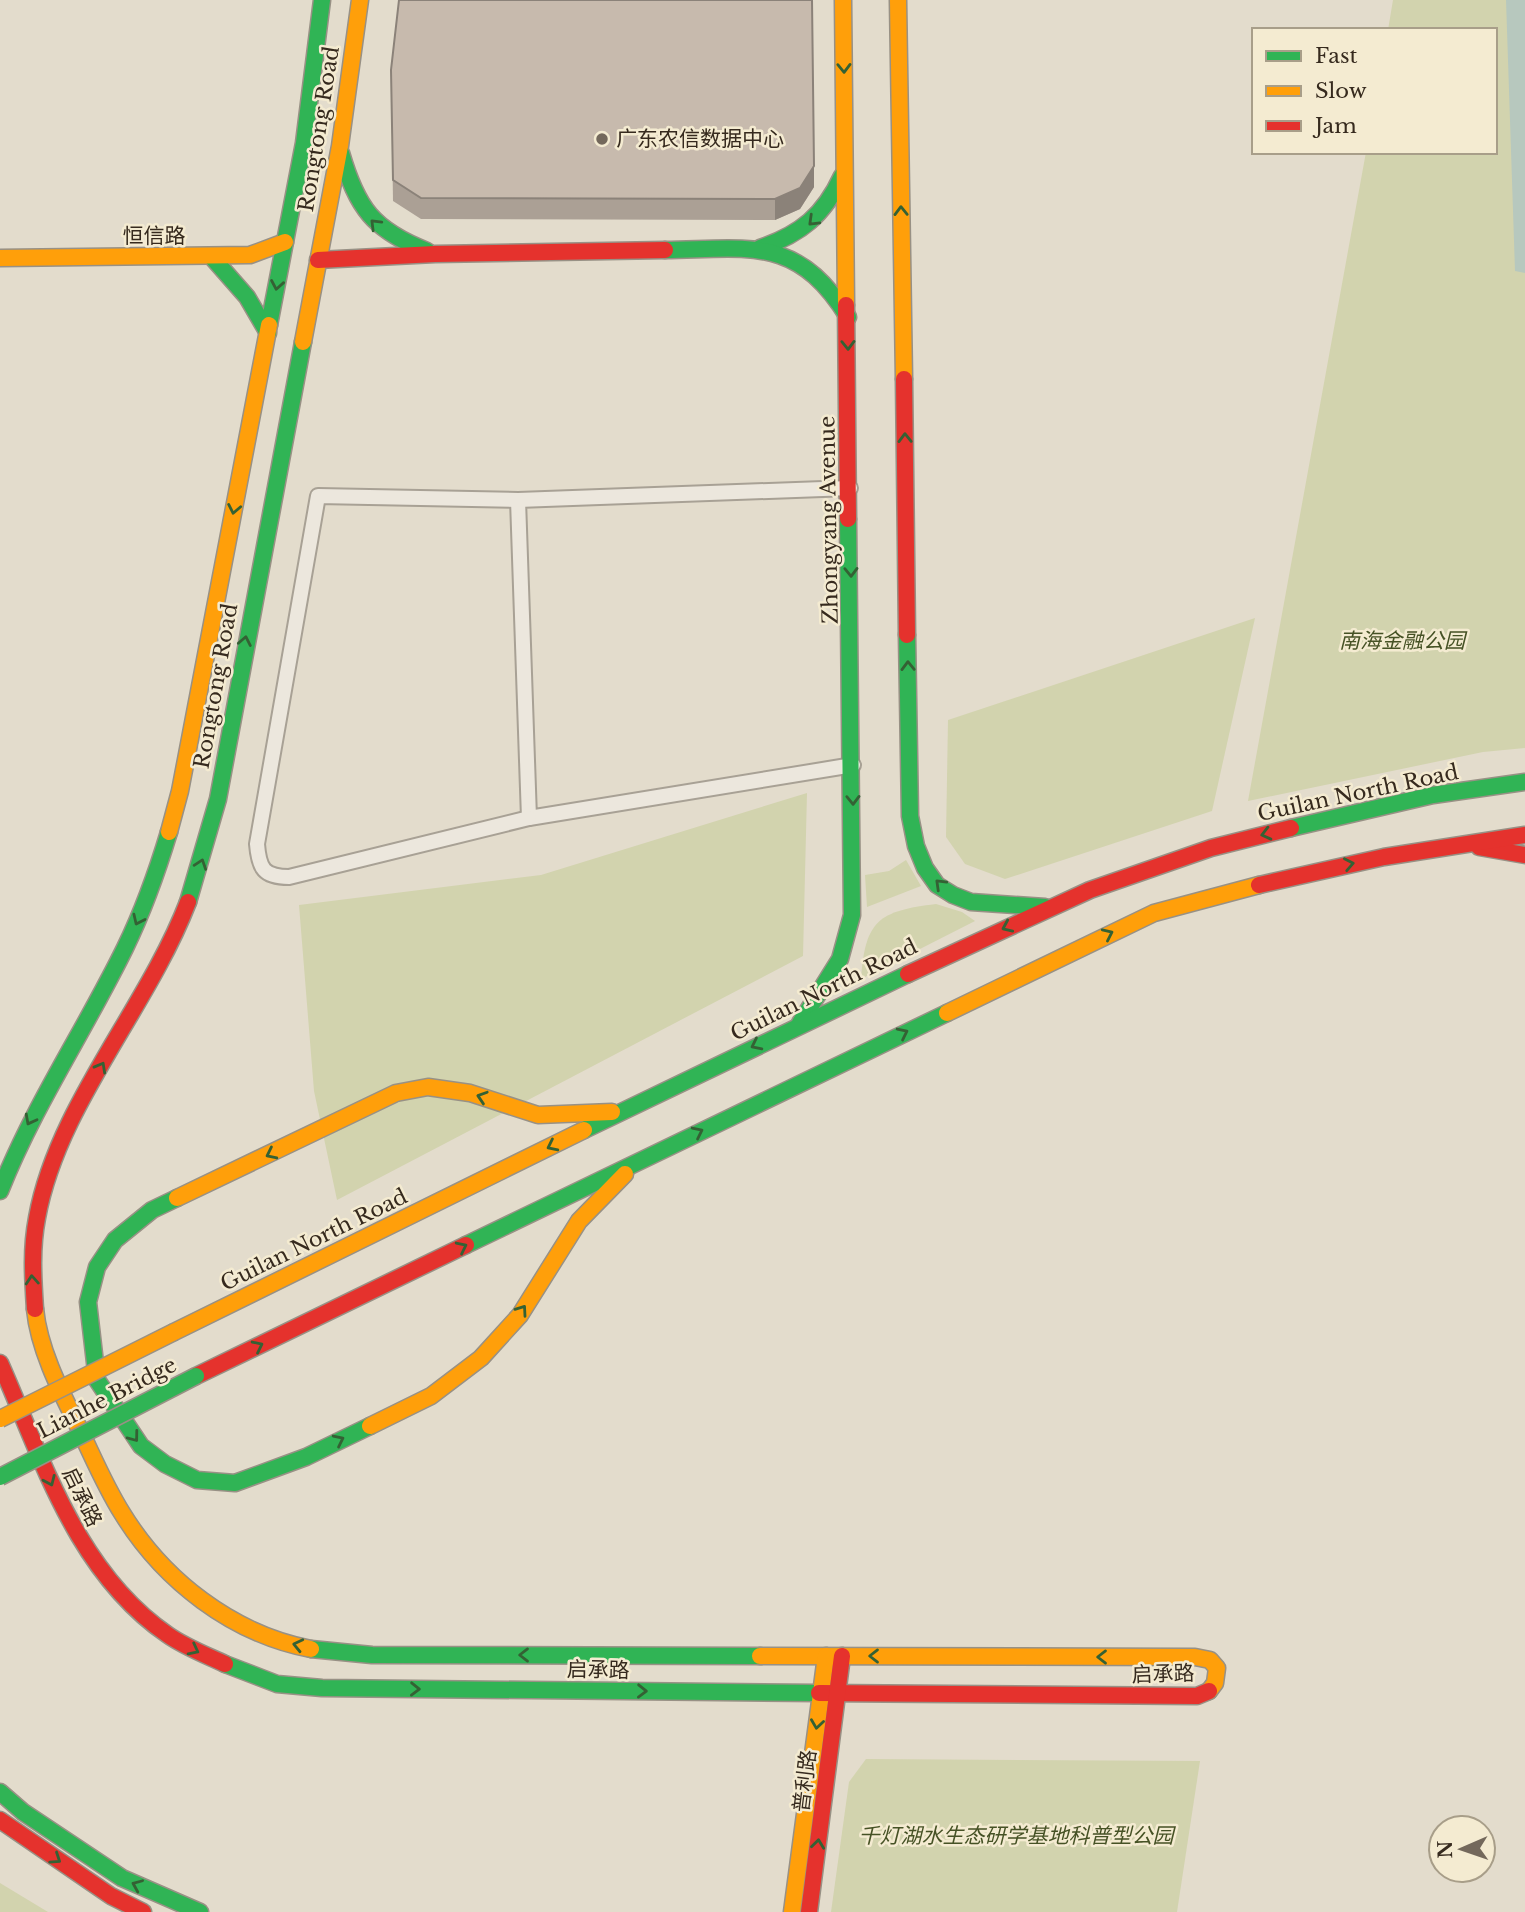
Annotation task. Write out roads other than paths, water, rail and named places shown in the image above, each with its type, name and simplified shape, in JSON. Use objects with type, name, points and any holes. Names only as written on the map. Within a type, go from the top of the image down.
[{"type":"main road","name":"Rongtong Road","points":[[0,1191],[27,1125],[125,947],[165,848],[180,791],[285,242],[303,144],[322,0]]},
{"type":"main road","name":"Rongtong Road","points":[[44,1347],[34,1302],[32,1256],[43,1194],[63,1136],[164,957],[204,859],[218,799],[340,146],[360,0]]},
{"type":"main road","name":"Zhongyang Avenue","points":[[798,1025],[841,962],[850,938],[853,765],[843,0]]},
{"type":"main road","points":[[898,0],[910,802],[914,844],[926,870],[945,890],[966,903],[1051,907]]},
{"type":"main road","points":[[340,146],[349,182],[371,221],[384,233],[435,254]]},
{"type":"main road","points":[[758,249],[799,233],[816,220],[832,200],[845,168]]},
{"type":"main road","points":[[211,256],[250,254],[285,242]]},
{"type":"main road","points":[[318,260],[435,254],[758,249],[786,255],[808,266],[824,281],[848,317]]},
{"type":"main road","name":"恒信路","points":[[0,258],[211,256],[247,297],[268,333]]},
{"type":"main road","name":"Guilan North Road","points":[[174,1332],[798,1025],[1051,907],[1145,869],[1211,848],[1433,795],[1525,782]]},
{"type":"main road","points":[[621,1112],[538,1115],[470,1093],[428,1087],[396,1093],[152,1210],[115,1240],[97,1267],[88,1302],[97,1380],[141,1446],[165,1464],[198,1480],[235,1483],[306,1457],[430,1396],[481,1358],[520,1315],[579,1222],[636,1162],[1154,913],[1312,872],[1457,844],[1525,835]]},
{"type":"main road","points":[[1457,844],[1525,855]]},
{"type":"main road","name":"Lianhe Bridge","points":[[0,1477],[196,1376],[636,1162]]},
{"type":"main road","name":"Lianhe Bridge","points":[[0,1419],[174,1332]]},
{"type":"main road","name":"启承路","points":[[2,1368],[72,1527],[111,1580],[145,1618],[170,1637],[243,1673],[277,1684],[323,1688],[1197,1696],[1211,1692],[1217,1682],[1217,1668],[1210,1660],[1195,1657],[372,1655],[293,1645],[227,1618],[181,1586],[136,1536],[120,1513],[44,1347]]},
{"type":"main road","name":"普利路","points":[[792,1912],[826,1656]]},
{"type":"main road","name":"普利路","points":[[809,1912],[842,1656]]},
{"type":"main road","points":[[0,1792],[23,1812],[122,1878],[200,1912]]},
{"type":"main road","points":[[0,1820],[111,1896],[143,1912]]},
{"type":"street","points":[[850,488],[518,500],[318,496],[257,845],[258,861],[262,872],[273,877],[289,877],[529,818],[853,765]]},
{"type":"street","points":[[518,500],[529,818]]},
{"type":"place","name":"广东农信数据中心","points":[[602,139]]},
{"type":"park label","name":"南海金融公园","points":[[1402,641]]},
{"type":"park label","name":"千灯湖水生态研学基地科普型公园","points":[[1016,1836]]}]
